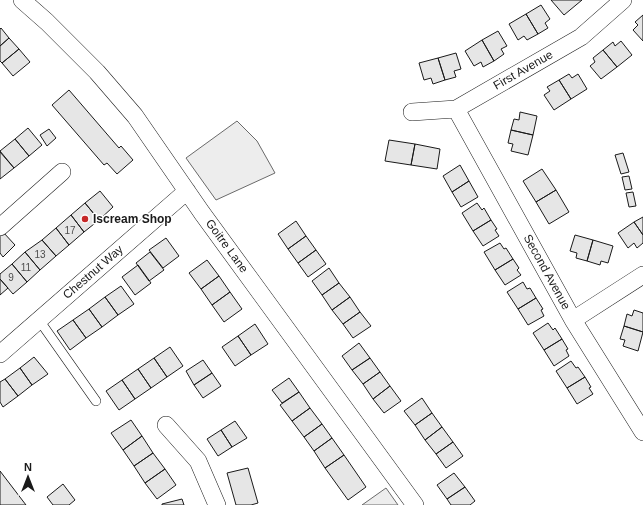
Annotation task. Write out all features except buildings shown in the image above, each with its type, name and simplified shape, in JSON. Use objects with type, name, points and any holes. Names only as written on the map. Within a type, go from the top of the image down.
[{"type":"street","name":"Goitre Lane","points":[[22,0],[47,22],[97,72],[135,116],[187,191],[415,505]]},
{"type":"street","name":"First Avenue","points":[[412,112],[456,109],[582,37],[622,0]]},
{"type":"street","name":"Second Avenue","points":[[456,109],[573,320],[643,432]]},
{"type":"street","points":[[0,227],[62,172]]},
{"type":"street","name":"Chestnut Way","points":[[0,354],[187,191]]},
{"type":"street","points":[[573,320],[643,275]]},
{"type":"street","points":[[166,424],[198,460],[217,505]]},
{"type":"lane","points":[[39,320],[96,401]]},
{"type":"shaded area","points":[[237,121],[257,141],[275,173],[216,200],[186,158]]},
{"type":"shaded area","points":[[386,488],[398,505],[362,505]]},
{"type":"place","name":"Iscream Shop","points":[[85,219]]}]
